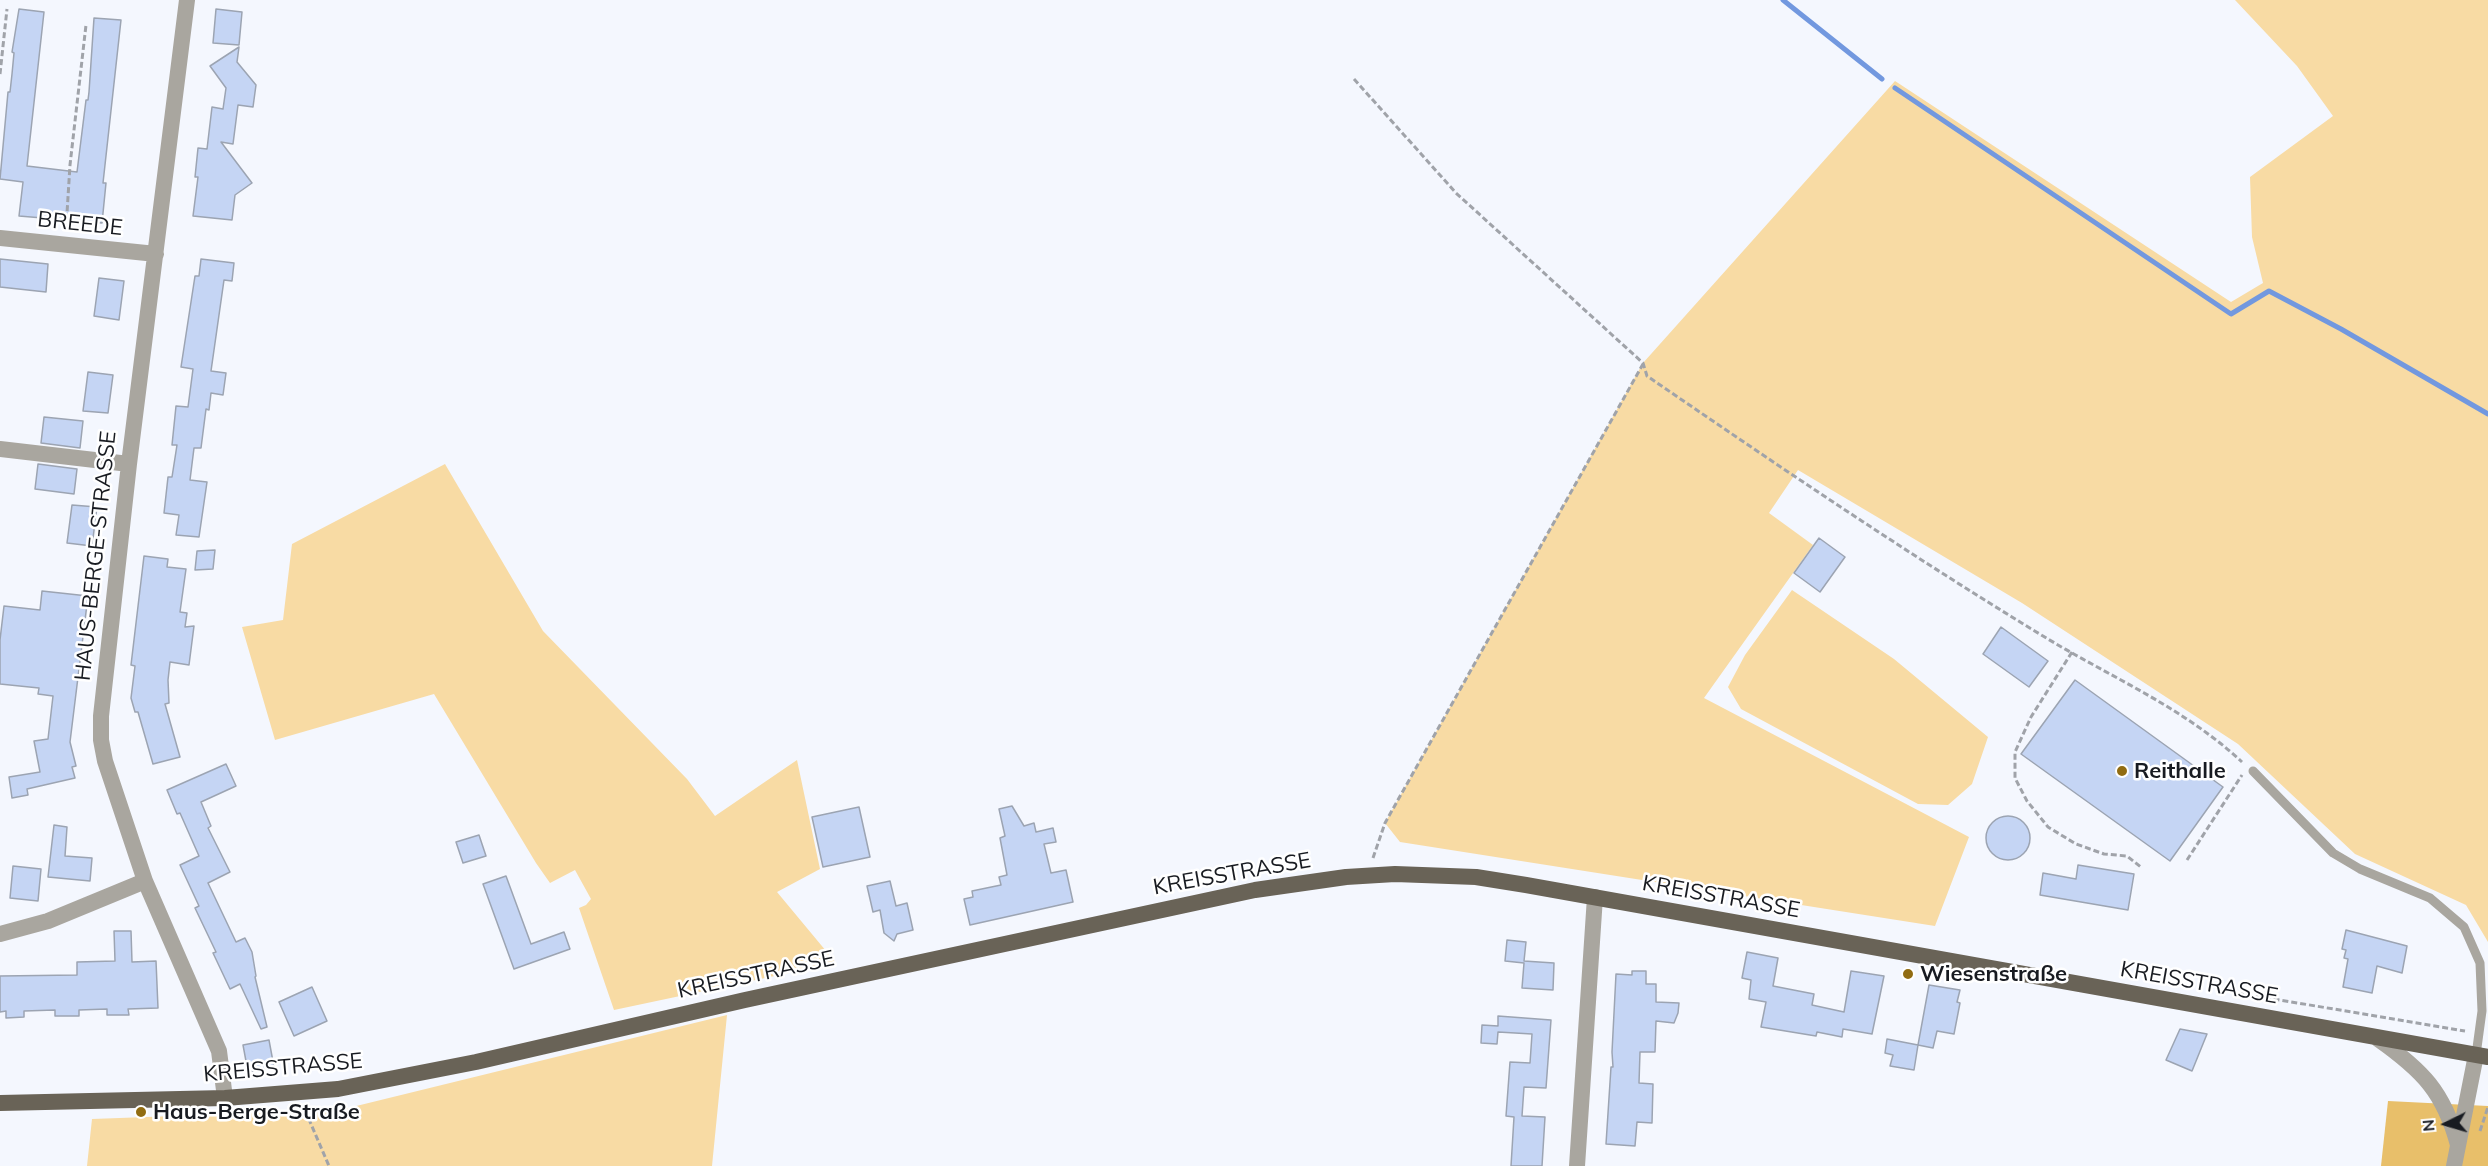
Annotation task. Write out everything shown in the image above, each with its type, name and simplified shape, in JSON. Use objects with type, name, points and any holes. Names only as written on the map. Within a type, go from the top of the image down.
[{"type":"main road","name":"KREISSTRASSE","points":[[0,1103],[225,1098],[299,1094],[338,1089],[476,1062],[745,1000],[1255,890],[1395,874],[1476,877],[2482,1056]]},
{"type":"street","name":"HAUS-BERGE-STRASSE","points":[[187,0],[129,464],[101,716],[101,740],[105,761],[145,881],[219,1051],[225,1098]]},
{"type":"street","name":"BREEDE","points":[[0,238],[156,254]]},
{"type":"street","points":[[0,450],[129,464]]},
{"type":"street","points":[[0,934],[66,914],[145,881]]},
{"type":"street","points":[[1577,1166],[1595,897]]},
{"type":"street","points":[[2378,1039],[2414,1067],[2431,1084],[2444,1105],[2458,1145]]},
{"type":"street","points":[[2454,1166],[2482,1056]]},
{"type":"lane","points":[[2253,771],[2333,853],[2360,869],[2430,898],[2464,927],[2480,963],[2482,1011],[2479,1031],[2482,1056]]},
{"type":"path","points":[[0,74],[7,9]]},
{"type":"path","points":[[64,244],[70,165],[86,25]]},
{"type":"path","points":[[1354,79],[1456,193],[1643,363],[1647,376],[1794,476],[2044,637],[2174,708],[2247,766],[2187,860]]},
{"type":"path","points":[[1372,859],[1385,823],[1643,363]]},
{"type":"path","points":[[2072,652],[2031,717],[2015,752],[2014,778],[2027,801],[2048,827],[2076,844],[2104,854],[2127,856],[2142,868]]},
{"type":"path","points":[[1363,860],[1382,858]]},
{"type":"path","points":[[2228,991],[2465,1031],[2479,1031]]},
{"type":"path","points":[[299,1094],[329,1166]]},
{"type":"path","points":[[2480,1135],[2488,1107]]},
{"type":"shaded area","points":[[2235,0],[2488,0],[2488,942],[2466,905],[2355,854],[2238,744],[2022,603],[1798,470],[1769,513],[1813,545],[1704,698],[1969,837],[1935,926],[1400,842],[1385,823],[1643,363],[1895,81],[2231,302],[2263,283],[2252,237],[2250,177],[2333,116],[2297,66]],"holes":[[[2307,309],[2308,309],[2459,399]]]},
{"type":"shaded area","points":[[445,464],[543,631],[687,779],[715,816],[797,760],[820,869],[777,892],[836,963],[614,1010],[579,908],[591,899],[575,870],[550,883],[434,694],[275,740],[242,627],[283,620],[292,544]]},
{"type":"shaded area","points":[[1792,590],[1894,659],[1988,737],[1972,784],[1948,805],[1918,804],[1741,709],[1728,687],[1745,655]]},
{"type":"shaded area","points":[[727,1015],[712,1166],[87,1166],[92,1119],[340,1110]]},
{"type":"shaded area","points":[[2388,1101],[2488,1106],[2488,1166],[2381,1166]]},
{"type":"building","points":[[19,9],[44,12],[27,166],[77,172],[89,92],[94,18],[121,20],[103,183],[106,183],[102,223],[19,216],[23,182],[0,179],[14,53],[12,52]]},
{"type":"building","points":[[216,9],[242,12],[239,45],[213,43]]},
{"type":"building","points":[[239,47],[237,62],[256,85],[253,107],[238,105],[233,144],[221,142],[252,183],[235,195],[232,220],[193,216],[198,177],[195,177],[198,148],[207,149],[212,107],[223,109],[226,88],[210,66]]},
{"type":"building","points":[[0,259],[48,264],[46,292],[0,287]]},
{"type":"building","points":[[201,259],[234,263],[232,281],[224,280],[211,371],[226,373],[223,395],[211,393],[209,410],[206,409],[201,448],[194,448],[190,480],[207,482],[199,537],[176,535],[179,515],[164,513],[168,477],[172,477],[177,445],[172,445],[176,406],[188,407],[193,369],[181,367],[195,276],[199,276]]},
{"type":"building","points":[[99,278],[124,281],[119,320],[94,316]]},
{"type":"building","points":[[88,372],[113,375],[108,413],[83,411]]},
{"type":"building","points":[[44,417],[83,421],[80,448],[41,443]]},
{"type":"building","points":[[38,464],[77,469],[74,494],[35,489]]},
{"type":"building","points":[[72,505],[97,507],[92,546],[67,543]]},
{"type":"building","points":[[1819,538],[1845,557],[1820,592],[1794,573]]},
{"type":"building","points":[[215,550],[213,569],[195,570],[197,551]]},
{"type":"building","points":[[144,556],[168,559],[167,567],[186,569],[180,612],[187,613],[185,627],[194,626],[189,665],[170,662],[169,703],[165,704],[180,757],[153,764],[138,712],[135,712],[131,698],[135,666],[131,665]]},
{"type":"building","points":[[42,591],[88,596],[70,742],[76,766],[72,767],[75,778],[27,789],[28,795],[12,798],[9,777],[40,772],[34,741],[48,739],[53,696],[38,694],[39,688],[0,684],[0,640],[4,606],[40,610]]},
{"type":"building","points":[[2001,627],[2048,661],[2029,687],[1983,654]]},
{"type":"building","name":"Reithalle","points":[[2075,680],[2223,787],[2170,861],[2021,754]]},
{"type":"building","points":[[226,764],[236,786],[201,802],[211,826],[208,828],[230,872],[208,883],[236,942],[245,938],[252,952],[255,977],[267,1027],[261,1029],[240,984],[230,989],[213,953],[216,952],[195,908],[199,906],[180,865],[199,856],[167,790]]},
{"type":"building","points":[[1012,806],[1024,826],[1034,823],[1036,832],[1053,828],[1056,842],[1044,844],[1051,873],[1066,870],[1073,902],[970,925],[964,899],[973,897],[972,891],[1001,885],[999,877],[1007,875],[1000,838],[1005,836],[999,809]]},
{"type":"building","points":[[859,807],[870,857],[823,867],[812,817]]},
{"type":"building","points":[[2008,816],[2023,823],[2030,838],[2023,853],[2008,860],[1993,853],[1986,838],[1993,823]]},
{"type":"building","points":[[54,825],[67,827],[65,856],[92,858],[90,881],[48,877]]},
{"type":"building","points":[[479,835],[486,856],[463,863],[456,842]]},
{"type":"building","points":[[2078,865],[2134,874],[2128,910],[2040,895],[2043,873],[2076,879]]},
{"type":"building","points":[[13,866],[41,869],[38,901],[10,898]]},
{"type":"building","points":[[506,876],[531,944],[564,932],[570,949],[514,969],[483,884]]},
{"type":"building","points":[[890,881],[896,906],[907,903],[913,930],[897,934],[894,941],[884,933],[880,910],[873,912],[867,886]]},
{"type":"building","points":[[2346,930],[2407,946],[2402,973],[2377,966],[2372,993],[2343,987],[2348,959],[2344,958],[2346,950],[2342,949]]},
{"type":"building","points":[[114,931],[131,931],[132,962],[156,961],[158,1008],[128,1009],[129,1015],[107,1015],[107,1009],[79,1010],[79,1016],[55,1016],[55,1010],[24,1011],[24,1017],[6,1018],[6,1011],[0,1012],[0,976],[77,975],[77,962],[115,961]]},
{"type":"building","points":[[1507,940],[1526,942],[1524,961],[1554,963],[1553,990],[1522,988],[1524,963],[1505,961]]},
{"type":"building","points":[[1747,952],[1778,958],[1773,986],[1814,994],[1812,1005],[1844,1012],[1851,971],[1884,976],[1872,1034],[1843,1029],[1842,1037],[1817,1032],[1816,1036],[1761,1027],[1766,1002],[1749,999],[1751,980],[1742,978]]},
{"type":"building","points":[[1632,971],[1646,971],[1646,984],[1656,984],[1656,1002],[1679,1003],[1674,1023],[1656,1021],[1655,1052],[1640,1052],[1639,1083],[1653,1084],[1652,1123],[1637,1122],[1635,1146],[1606,1144],[1611,1067],[1613,1067],[1616,974],[1632,975]]},
{"type":"building","points":[[1929,985],[1960,990],[1954,1034],[1937,1031],[1933,1048],[1918,1045]]},
{"type":"building","points":[[312,987],[327,1021],[294,1036],[279,1002]]},
{"type":"building","points":[[1498,1016],[1551,1020],[1546,1088],[1524,1087],[1522,1116],[1545,1117],[1542,1166],[1511,1166],[1514,1117],[1506,1116],[1510,1062],[1530,1063],[1532,1034],[1498,1032],[1497,1044],[1481,1043],[1482,1025],[1498,1026]]},
{"type":"building","points":[[2180,1029],[2207,1034],[2192,1071],[2166,1060]]},
{"type":"building","points":[[1887,1039],[1918,1045],[1914,1070],[1890,1066],[1893,1055],[1885,1053]]},
{"type":"building","points":[[269,1040],[274,1067],[248,1072],[243,1045]]},
{"type":"waterway","points":[[1783,0],[1882,79]]},
{"type":"waterway","points":[[1895,88],[2231,314],[2269,291],[2341,329],[2488,414]]},
{"type":"place","name":"Reithalle","points":[[2122,771]]},
{"type":"place","name":"Wiesenstraße","points":[[1908,974]]},
{"type":"place","name":"Haus-Berge-Straße","points":[[141,1112]]}]
